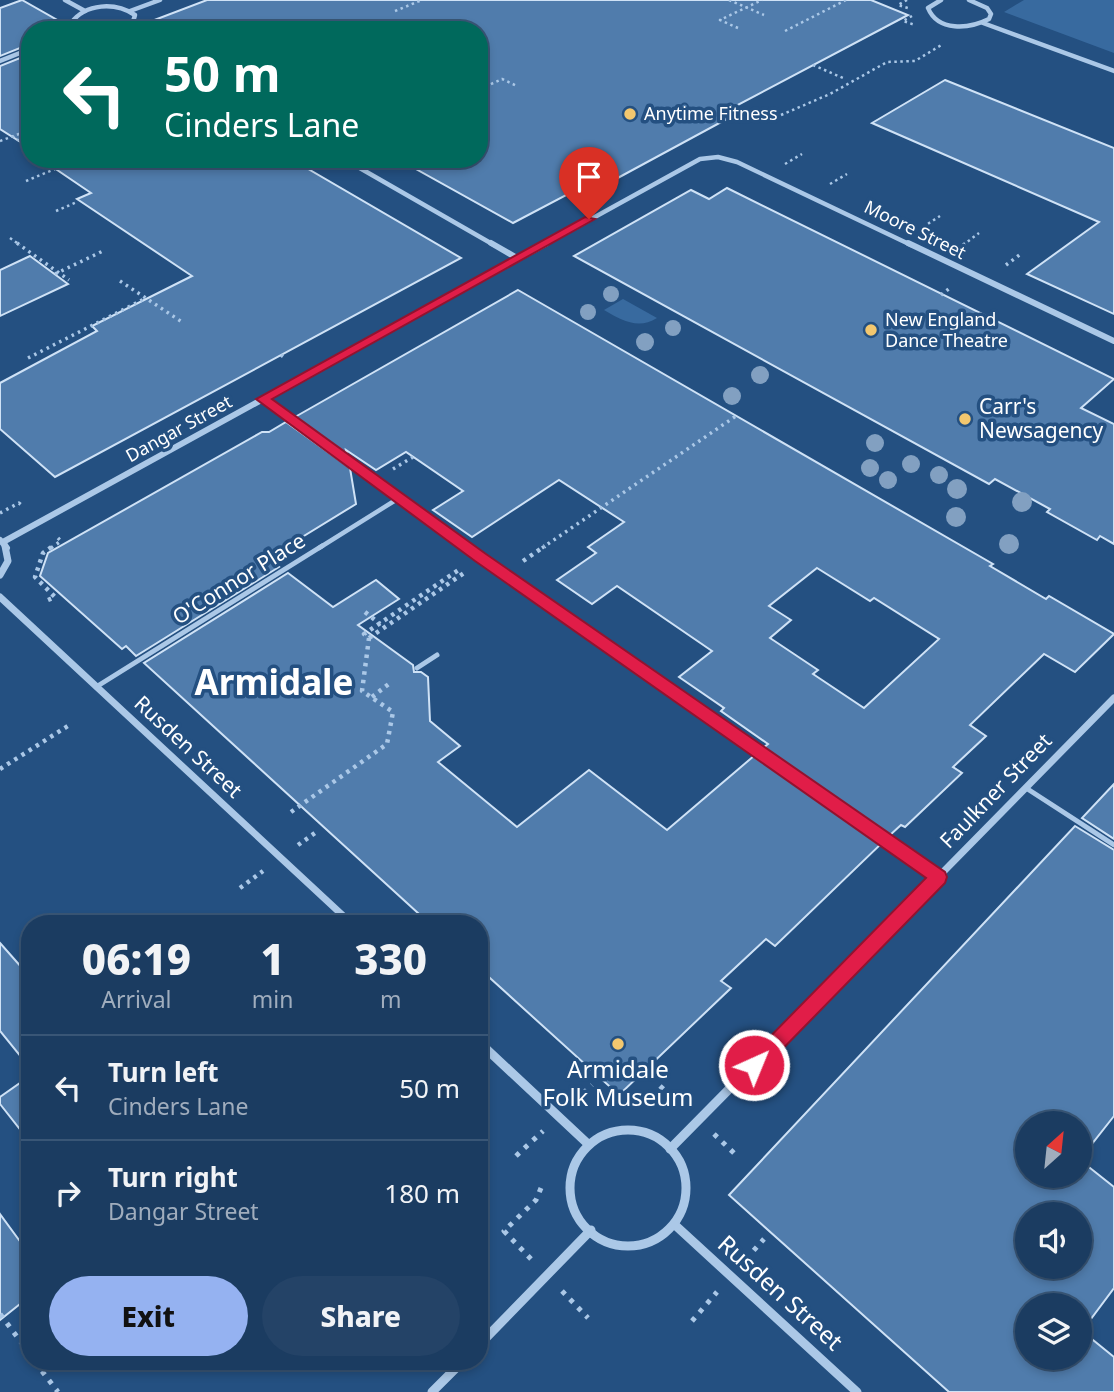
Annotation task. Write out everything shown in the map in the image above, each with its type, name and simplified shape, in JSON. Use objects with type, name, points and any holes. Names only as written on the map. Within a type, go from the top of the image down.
[{"type":"street","points":[[65,0],[85,11]]},
{"type":"street","points":[[72,21],[85,11],[104,7],[130,11],[160,0]]},
{"type":"street","points":[[925,0],[932,4]]},
{"type":"street","points":[[941,0],[932,4],[929,13],[940,22],[962,26],[983,23],[1114,71]]},
{"type":"street","points":[[969,0],[982,2],[991,14],[983,23]]},
{"type":"street","points":[[130,11],[134,21]]},
{"type":"street","points":[[0,61],[21,53]]},
{"type":"street","name":"Moore Street","points":[[700,159],[718,157],[737,162],[1114,341]]},
{"type":"street","name":"Dangar Street","points":[[1,541],[700,159]]},
{"type":"street","points":[[360,168],[517,258]]},
{"type":"street","points":[[0,575],[9,555],[8,548],[1,541]]},
{"type":"street","name":"Rusden Street","points":[[0,597],[342,915]]},
{"type":"street","name":"Faulkner Street","points":[[670,1149],[1114,698]]},
{"type":"street","points":[[488,1050],[588,1144]]},
{"type":"street","points":[[622,1130],[656,1139],[670,1149],[687,1178],[683,1213],[675,1225],[644,1246],[624,1247],[607,1241],[591,1230],[576,1215],[568,1196],[569,1176],[576,1158],[588,1144],[606,1134],[622,1130]]},
{"type":"street","name":"Rusden Street","points":[[675,1225],[857,1392]]},
{"type":"street","points":[[488,1336],[591,1230]]},
{"type":"street","points":[[432,1392],[454,1370]]},
{"type":"lane","points":[[263,399],[505,574],[939,877]]},
{"type":"lane","name":"O'Connor Place","points":[[96,687],[399,499]]},
{"type":"lane","points":[[416,668],[437,655]]},
{"type":"lane","points":[[1026,788],[1114,845]]},
{"type":"path","points":[[396,11],[422,0]]},
{"type":"path","points":[[729,0],[764,15]]},
{"type":"path","points":[[738,28],[720,20],[762,0]]},
{"type":"path","points":[[785,31],[846,0]]},
{"type":"path","points":[[781,115],[822,97],[887,62],[915,61],[937,50]]},
{"type":"path","points":[[813,65],[843,78]]},
{"type":"path","points":[[488,85],[502,79],[517,86]]},
{"type":"path","points":[[0,141],[21,135]]},
{"type":"path","points":[[12,136],[21,142]]},
{"type":"path","points":[[786,163],[802,153]]},
{"type":"path","points":[[26,181],[55,169]]},
{"type":"path","points":[[831,184],[847,174]]},
{"type":"path","points":[[56,211],[77,202]]},
{"type":"path","points":[[923,227],[940,216]]},
{"type":"path","points":[[962,245],[979,233]]},
{"type":"path","points":[[10,238],[69,280]]},
{"type":"path","points":[[57,273],[105,250]]},
{"type":"path","points":[[1002,268],[1022,253]]},
{"type":"path","points":[[120,281],[182,322]]},
{"type":"path","points":[[941,295],[950,288]]},
{"type":"path","points":[[28,358],[146,298]]},
{"type":"path","points":[[505,574],[736,416]]},
{"type":"path","points":[[0,513],[19,503],[26,509]]},
{"type":"path","points":[[48,600],[55,597],[34,577],[43,553],[61,541],[56,536]]},
{"type":"path","points":[[291,812],[387,744],[393,712],[362,691],[369,638],[467,568],[364,634],[369,638]]},
{"type":"path","points":[[365,611],[380,624]]},
{"type":"path","points":[[372,697],[390,683]]},
{"type":"path","points":[[0,769],[71,724]]},
{"type":"path","points":[[307,839],[315,833]]},
{"type":"path","points":[[240,888],[250,881]]},
{"type":"path","points":[[587,1090],[592,1085]]},
{"type":"path","points":[[660,1086],[670,1095]]},
{"type":"path","points":[[516,1156],[528,1145]]},
{"type":"path","points":[[730,1149],[736,1155]]},
{"type":"path","points":[[518,1246],[504,1231],[536,1200],[541,1188]]},
{"type":"path","points":[[577,1307],[588,1318]]},
{"type":"path","points":[[692,1321],[702,1309]]},
{"type":"path","points":[[0,1314],[21,1342]]},
{"type":"path","points":[[42,1370],[58,1392]]},
{"type":"shaded area","points":[[1024,0],[1114,0],[1114,53],[1004,12]]},
{"type":"shaded area","points":[[623,299],[657,318],[650,322],[636,323],[623,320],[604,310]]},
{"type":"building","points":[[22,0],[59,21],[21,21],[21,48],[0,56],[0,8]]},
{"type":"building","points":[[207,0],[871,0],[908,15],[730,109],[738,113],[614,180],[604,175],[513,223],[414,168],[488,168],[488,21],[152,21]]},
{"type":"building","points":[[21,58],[21,142],[0,129],[0,66]]},
{"type":"building","points":[[945,80],[1114,148],[1114,314],[1027,274],[1099,222],[872,123]]},
{"type":"building","points":[[54,168],[306,168],[461,258],[55,477],[0,429],[0,383],[97,331],[92,326],[192,276],[77,199],[91,193]]},
{"type":"building","points":[[727,188],[1114,379],[1081,408],[1114,424],[1114,544],[1100,536],[1097,540],[1047,512],[1050,509],[995,479],[989,484],[574,256],[691,190],[709,199]]},
{"type":"building","points":[[30,256],[68,284],[0,316],[0,270]]},
{"type":"building","points":[[518,290],[993,564],[990,566],[1046,599],[1049,596],[1114,634],[1075,672],[1044,654],[970,725],[986,736],[953,767],[962,773],[905,827],[901,825],[889,836],[763,748],[768,744],[721,711],[724,708],[679,677],[712,651],[617,586],[592,604],[557,580],[596,553],[588,547],[624,522],[559,480],[472,537],[433,510],[463,491],[406,452],[376,470],[346,450],[347,454],[295,417]],"holes":[[[817,568],[870,601],[874,598],[939,639],[864,708],[813,674],[818,670],[770,638],[791,620],[769,606]]]},
{"type":"building","points":[[286,422],[350,468],[356,504],[268,558],[279,567],[136,656],[126,646],[122,649],[40,576],[48,553],[262,432],[269,432]]},
{"type":"building","points":[[288,573],[333,607],[376,580],[399,599],[358,625],[413,665],[414,672],[421,672],[428,677],[430,721],[460,746],[438,762],[517,827],[589,770],[667,830],[755,755],[882,843],[775,946],[766,939],[721,981],[731,988],[619,1095],[488,976],[488,915],[420,915],[144,663]]},
{"type":"building","points":[[1114,784],[1114,839],[1082,818]]},
{"type":"building","points":[[1075,826],[1114,850],[1114,1116],[1092,1144],[1092,1111],[1015,1111],[1015,1188],[1092,1188],[1092,1170],[1114,1187],[1114,1288],[1092,1318],[1092,1293],[1015,1293],[1015,1370],[1092,1370],[1092,1339],[1114,1357],[1114,1392],[949,1392],[729,1195]]},
{"type":"building","points":[[0,943],[21,967],[21,1057],[0,1031]]},
{"type":"building","points":[[21,1082],[21,1131],[0,1104],[0,1097]]},
{"type":"building","points":[[0,1214],[21,1243],[21,1303],[0,1320]]},
{"type":"place","name":"Anytime Fitness","points":[[630,114]]},
{"type":"place","name":"New England Dance Theatre","points":[[871,330]]},
{"type":"place","name":"Carr's Newsagency","points":[[965,419]]},
{"type":"place","name":"Armidale Folk Museum","points":[[618,1044]]},
{"type":"district","name":"Armidale","points":[[274,683]]},
{"type":"route","points":[[589,219],[263,399],[481,557],[939,877],[754,1065]]}]
